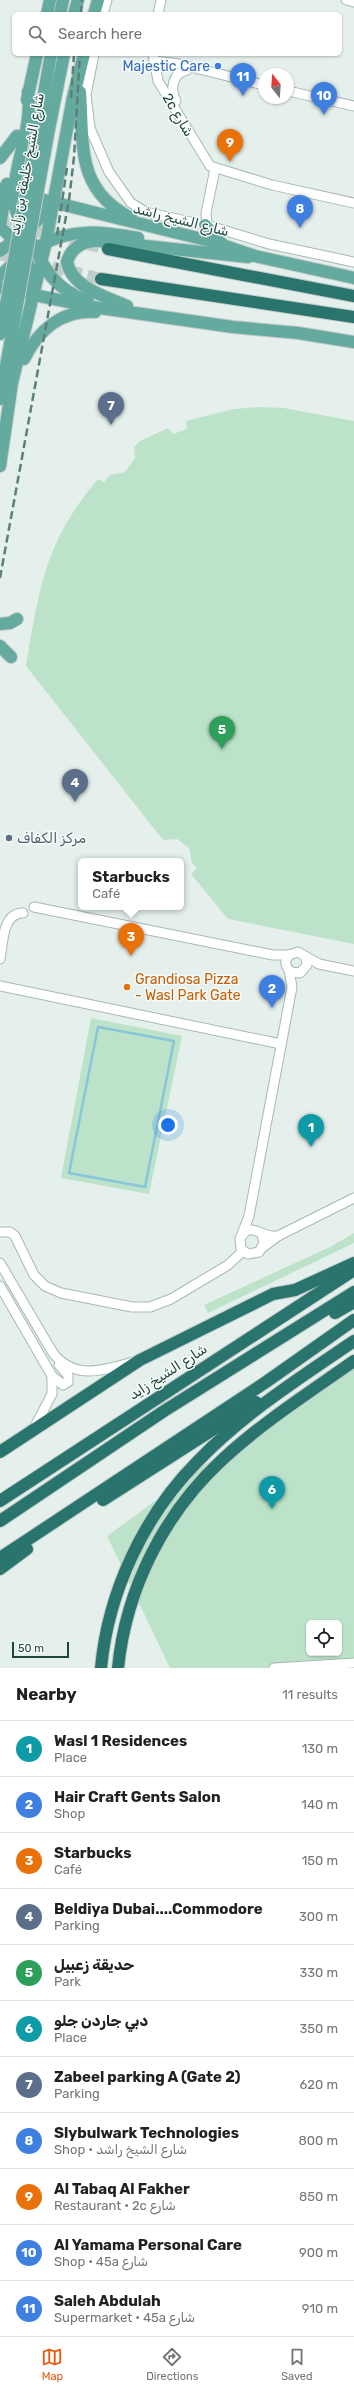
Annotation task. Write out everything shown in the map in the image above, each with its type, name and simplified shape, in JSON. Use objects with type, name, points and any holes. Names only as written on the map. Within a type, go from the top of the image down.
[{"type":"highway","points":[[108,249],[354,296]]},
{"type":"highway","points":[[102,279],[354,317]]},
{"type":"highway","points":[[0,1452],[140,1360],[273,1294],[295,1290],[354,1263]]},
{"type":"highway","name":"شارع الشيخ زايد","points":[[0,1501],[354,1270]]},
{"type":"highway","points":[[0,1521],[164,1411],[354,1292]]},
{"type":"highway","points":[[0,1530],[186,1407],[354,1302]]},
{"type":"highway","points":[[0,1558],[266,1382],[354,1320]]},
{"type":"highway","points":[[0,1568],[62,1526],[233,1418],[354,1334]]},
{"type":"highway","points":[[101,1668],[109,1620],[122,1580],[139,1542],[171,1491],[197,1461],[227,1434],[354,1341]]},
{"type":"highway","points":[[118,1668],[128,1614],[140,1579],[156,1545],[187,1499],[210,1472],[237,1447],[354,1361]]},
{"type":"main road","points":[[47,12],[50,0]]},
{"type":"main road","points":[[60,12],[63,0]]},
{"type":"main road","points":[[75,12],[78,0]]},
{"type":"main road","points":[[95,12],[98,0]]},
{"type":"main road","points":[[37,56],[17,136],[0,227],[29,252],[41,264],[48,274],[67,291],[84,300],[105,307],[233,327],[298,333],[354,342]]},
{"type":"main road","name":"شارع الشيخ خليفة بن زايد","points":[[0,334],[51,56]]},
{"type":"main road","name":"شارع الشيخ خليفة بن زايد","points":[[0,399],[64,56]]},
{"type":"main road","points":[[0,466],[12,383],[46,242],[84,56]]},
{"type":"main road","points":[[78,78],[83,150],[91,181],[109,204],[148,226]]},
{"type":"main road","points":[[28,92],[29,116],[7,191],[26,232],[32,275],[32,296]]},
{"type":"main road","points":[[0,158],[17,136]]},
{"type":"main road","name":"شارع الشيخ راشد","points":[[7,191],[148,226],[224,246],[255,256],[354,278]]},
{"type":"main road","points":[[0,251],[16,241],[54,203]]},
{"type":"main road","points":[[206,225],[224,246]]},
{"type":"main road","points":[[0,276],[9,265],[29,252],[46,242],[68,234],[98,232],[151,240],[173,250]]},
{"type":"main road","points":[[144,314],[81,284],[71,273],[68,259],[79,246],[93,241],[237,258],[255,256]]},
{"type":"main road","points":[[0,288],[32,296],[93,307],[105,307]]},
{"type":"main road","points":[[12,383],[37,337],[55,322],[82,312],[144,314]]},
{"type":"main road","points":[[0,624],[10,623],[17,619]]},
{"type":"main road","points":[[0,646],[11,657]]},
{"type":"street","points":[[104,12],[107,0]]},
{"type":"street","points":[[158,12],[161,0]]},
{"type":"street","points":[[94,56],[86,95],[87,114],[95,141],[109,172],[126,197],[138,208],[154,214],[206,225],[269,244],[354,262]]},
{"type":"street","points":[[154,60],[186,70],[211,73]]},
{"type":"street","points":[[154,60],[179,64],[258,84]]},
{"type":"street","name":"2c شارع","points":[[154,60],[161,86],[207,164],[215,169]]},
{"type":"street","points":[[186,70],[179,73],[171,91],[186,121],[189,134]]},
{"type":"street","points":[[294,92],[354,106]]},
{"type":"street","points":[[206,225],[206,213],[215,169],[272,185],[354,203]]},
{"type":"street","points":[[34,907],[272,955],[303,971],[324,965]]},
{"type":"street","points":[[0,960],[8,921],[16,914],[23,913]]},
{"type":"street","points":[[288,963],[298,952],[306,958],[324,965],[354,971]]},
{"type":"street","points":[[292,987],[303,971],[306,958]]},
{"type":"street","points":[[243,1251],[239,1241],[249,1216],[292,987],[288,963]]},
{"type":"street","points":[[0,986],[281,1044]]},
{"type":"street","points":[[243,1251],[254,1254],[278,1236],[354,1198]]},
{"type":"street","points":[[249,1216],[254,1230],[262,1235],[278,1236]]},
{"type":"street","points":[[242,1234],[254,1230]]},
{"type":"street","points":[[0,1232],[10,1232],[16,1236],[34,1275],[50,1289],[132,1307],[150,1307],[171,1299],[228,1265],[243,1251]]},
{"type":"street","points":[[262,1235],[264,1240],[262,1248]]},
{"type":"street","points":[[0,1263],[58,1364],[68,1375],[68,1382],[62,1385],[52,1376],[0,1286]]},
{"type":"street","points":[[53,1353],[68,1367],[86,1372],[140,1360]]},
{"type":"street","points":[[34,1429],[52,1394],[52,1376]]},
{"type":"street","points":[[274,1668],[354,1663]]},
{"type":"green space","points":[[259,407],[284,408],[354,421],[354,944],[228,919],[191,874],[197,868],[192,863],[189,848],[177,839],[163,840],[26,666],[35,613],[47,567],[55,545],[80,502],[98,479],[104,482],[110,475],[125,472],[135,458],[134,447],[140,441],[168,428],[173,434],[187,429],[186,421],[234,409]]},
{"type":"green space","points":[[91,1018],[182,1036],[149,1194],[61,1178]]},
{"type":"green space","points":[[354,1233],[354,1243],[208,1313],[204,1305],[330,1247]]},
{"type":"green space","points":[[354,1356],[354,1668],[170,1668],[107,1536]]},
{"type":"waterway","points":[[98,1027],[174,1041],[145,1187],[69,1173],[98,1027]]},
{"type":"tunnel","points":[[0,222],[108,249]]},
{"type":"tunnel","points":[[0,254],[101,279]]},
{"type":"railway","points":[[81,12],[82,0]]},
{"type":"railway","points":[[71,98],[74,56]]},
{"type":"railway","points":[[0,578],[69,200],[74,157],[80,56]]},
{"type":"railway","points":[[57,235],[67,168]]},
{"type":"place","name":"Majestic Care","points":[[218,66]]},
{"type":"place","name":"Saleh Abdulah","points":[[243,96]]},
{"type":"place","name":"Al Yamama Personal Care","points":[[324,115]]},
{"type":"place","name":"Al Tabaq Al Fakher","points":[[230,162]]},
{"type":"place","name":"Slybulwark Technologies","points":[[300,228]]},
{"type":"place","name":"Zabeel parking A (Gate 2)","points":[[111,425]]},
{"type":"place","name":"حديقة زعبيل","points":[[222,749]]},
{"type":"place","name":"Beldiya Dubai....Commodore","points":[[75,802]]},
{"type":"place","name":"مركز الكفاف","points":[[9,838]]},
{"type":"place","name":"Starbucks","points":[[131,956]]},
{"type":"place","name":"Grandiosa Pizza - Wasl Park Gate","points":[[127,987]]},
{"type":"place","name":"Hair Craft Gents Salon","points":[[272,1008]]},
{"type":"place","name":"Wasl 1 Residences","points":[[311,1147]]},
{"type":"place","name":"دبي جاردن جلو","points":[[272,1509]]}]
